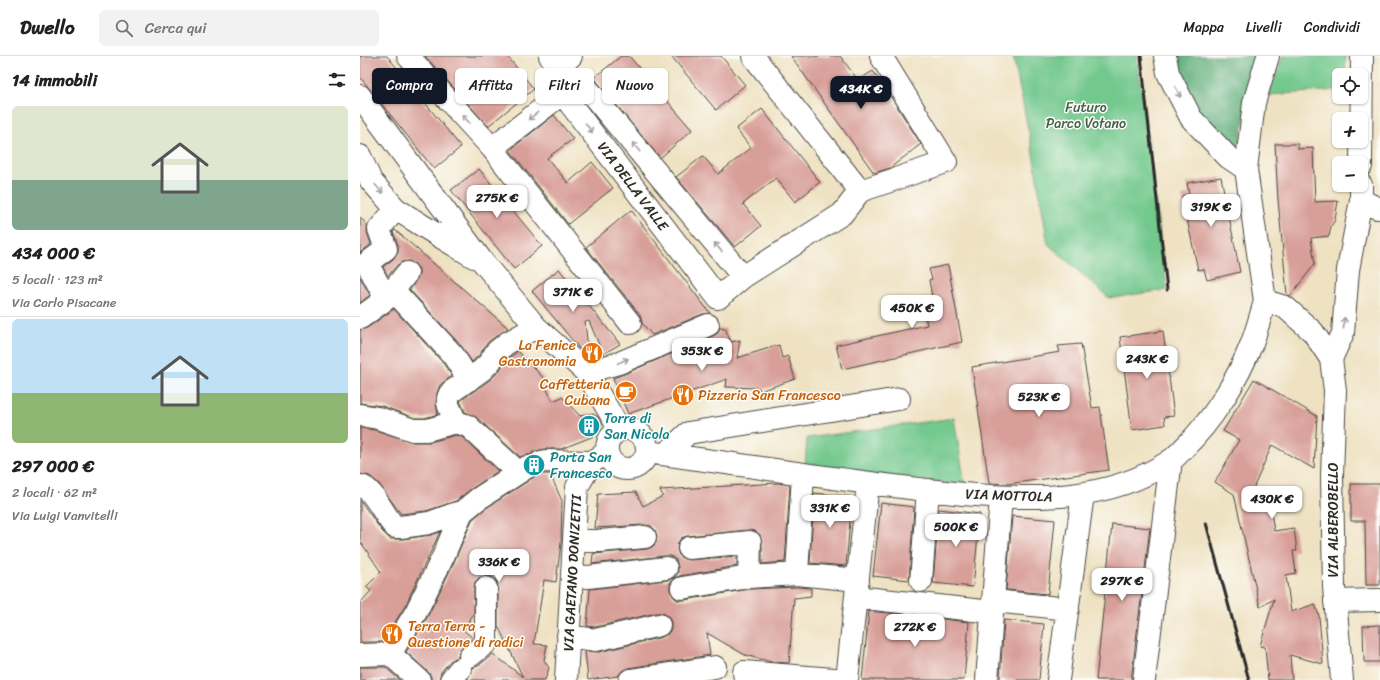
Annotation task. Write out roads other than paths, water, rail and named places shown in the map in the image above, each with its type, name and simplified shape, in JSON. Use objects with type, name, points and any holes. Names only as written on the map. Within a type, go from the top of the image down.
[{"type":"street","points":[[408,56],[492,148],[630,323]]},
{"type":"street","points":[[753,56],[860,191]]},
{"type":"street","points":[[743,278],[842,214],[860,191],[946,162],[881,56]]},
{"type":"street","points":[[1164,56],[1168,73],[1191,118],[1228,157],[1246,169]]},
{"type":"street","name":"VIA MOTTOLA","points":[[656,453],[868,483],[1001,497],[1027,498],[1083,494],[1111,488],[1143,475],[1171,460],[1195,437],[1213,414],[1234,380],[1252,343],[1265,301],[1246,169],[1254,103],[1268,56]]},
{"type":"street","points":[[1361,156],[1362,56]]},
{"type":"street","name":"VIA DELLA VALLE","points":[[560,60],[586,87],[743,278],[718,298],[572,104]]},
{"type":"street","points":[[360,96],[482,261],[536,327],[586,372],[620,430],[632,429],[641,435],[656,453]]},
{"type":"street","points":[[492,148],[553,104]]},
{"type":"street","points":[[360,156],[371,181],[396,209],[482,261]]},
{"type":"street","points":[[1331,359],[1343,334],[1348,270],[1370,196]]},
{"type":"street","points":[[396,209],[379,229],[386,249],[367,263],[390,294],[453,355],[469,380]]},
{"type":"street","points":[[360,318],[390,294],[407,274]]},
{"type":"street","name":"VIA ALBEROBELLO","points":[[1265,301],[1285,307],[1313,332],[1331,359],[1335,390],[1332,476],[1335,601],[1342,680]]},
{"type":"street","points":[[586,372],[619,363],[708,325]]},
{"type":"street","points":[[456,422],[447,402],[447,397],[451,392],[482,370],[490,362],[496,352],[507,343],[536,327]]},
{"type":"street","points":[[360,486],[365,487],[373,495],[385,516],[395,527],[429,523],[462,512],[478,499],[529,467],[599,458],[618,468],[628,470],[638,466],[688,433],[899,399]]},
{"type":"street","points":[[360,415],[378,418],[413,430],[427,430],[456,422],[468,426],[529,467]]},
{"type":"street","name":"VIA GAETANO DONIZETTI","points":[[566,680],[577,487],[599,458],[606,447],[610,436],[620,430]]},
{"type":"street","points":[[1144,680],[1171,460]]},
{"type":"street","points":[[797,574],[803,474]]},
{"type":"street","points":[[745,680],[744,672],[848,680],[868,483]]},
{"type":"street","points":[[921,581],[928,490]]},
{"type":"street","points":[[1058,680],[1083,494]]},
{"type":"street","points":[[987,680],[998,607],[1001,497]]},
{"type":"street","points":[[390,654],[416,612],[443,557],[462,512]]},
{"type":"street","points":[[574,541],[601,541],[645,537]]},
{"type":"street","points":[[689,548],[750,542],[749,577]]},
{"type":"street","points":[[572,576],[588,577],[666,568]]},
{"type":"street","points":[[682,588],[749,577],[797,574],[857,589],[998,607],[1068,609]]},
{"type":"street","points":[[460,668],[486,643],[486,588]]},
{"type":"street","points":[[1335,601],[1380,600]]},
{"type":"street","points":[[568,636],[596,640],[659,625]]},
{"type":"street","points":[[360,656],[390,654],[419,680]]},
{"type":"street","points":[[630,680],[715,667]]},
{"type":"railway","points":[[1141,56],[1167,290]]},
{"type":"railway","points":[[1206,523],[1249,680]]},
{"type":"place","name":"La Fenice Gastronomia","points":[[592,353]]},
{"type":"place","name":"Caffetteria Cubana","points":[[626,392]]},
{"type":"place","name":"Pizzeria San Francesco","points":[[683,395]]},
{"type":"place","name":"Torre di San Nicola","points":[[589,426]]},
{"type":"place","name":"Porta San Francesco","points":[[534,465]]},
{"type":"place","name":"Terra Terra - Questione di radici","points":[[392,634]]},
{"type":"park label","name":"Futuro Parco Votano","points":[[1086,116]]}]
